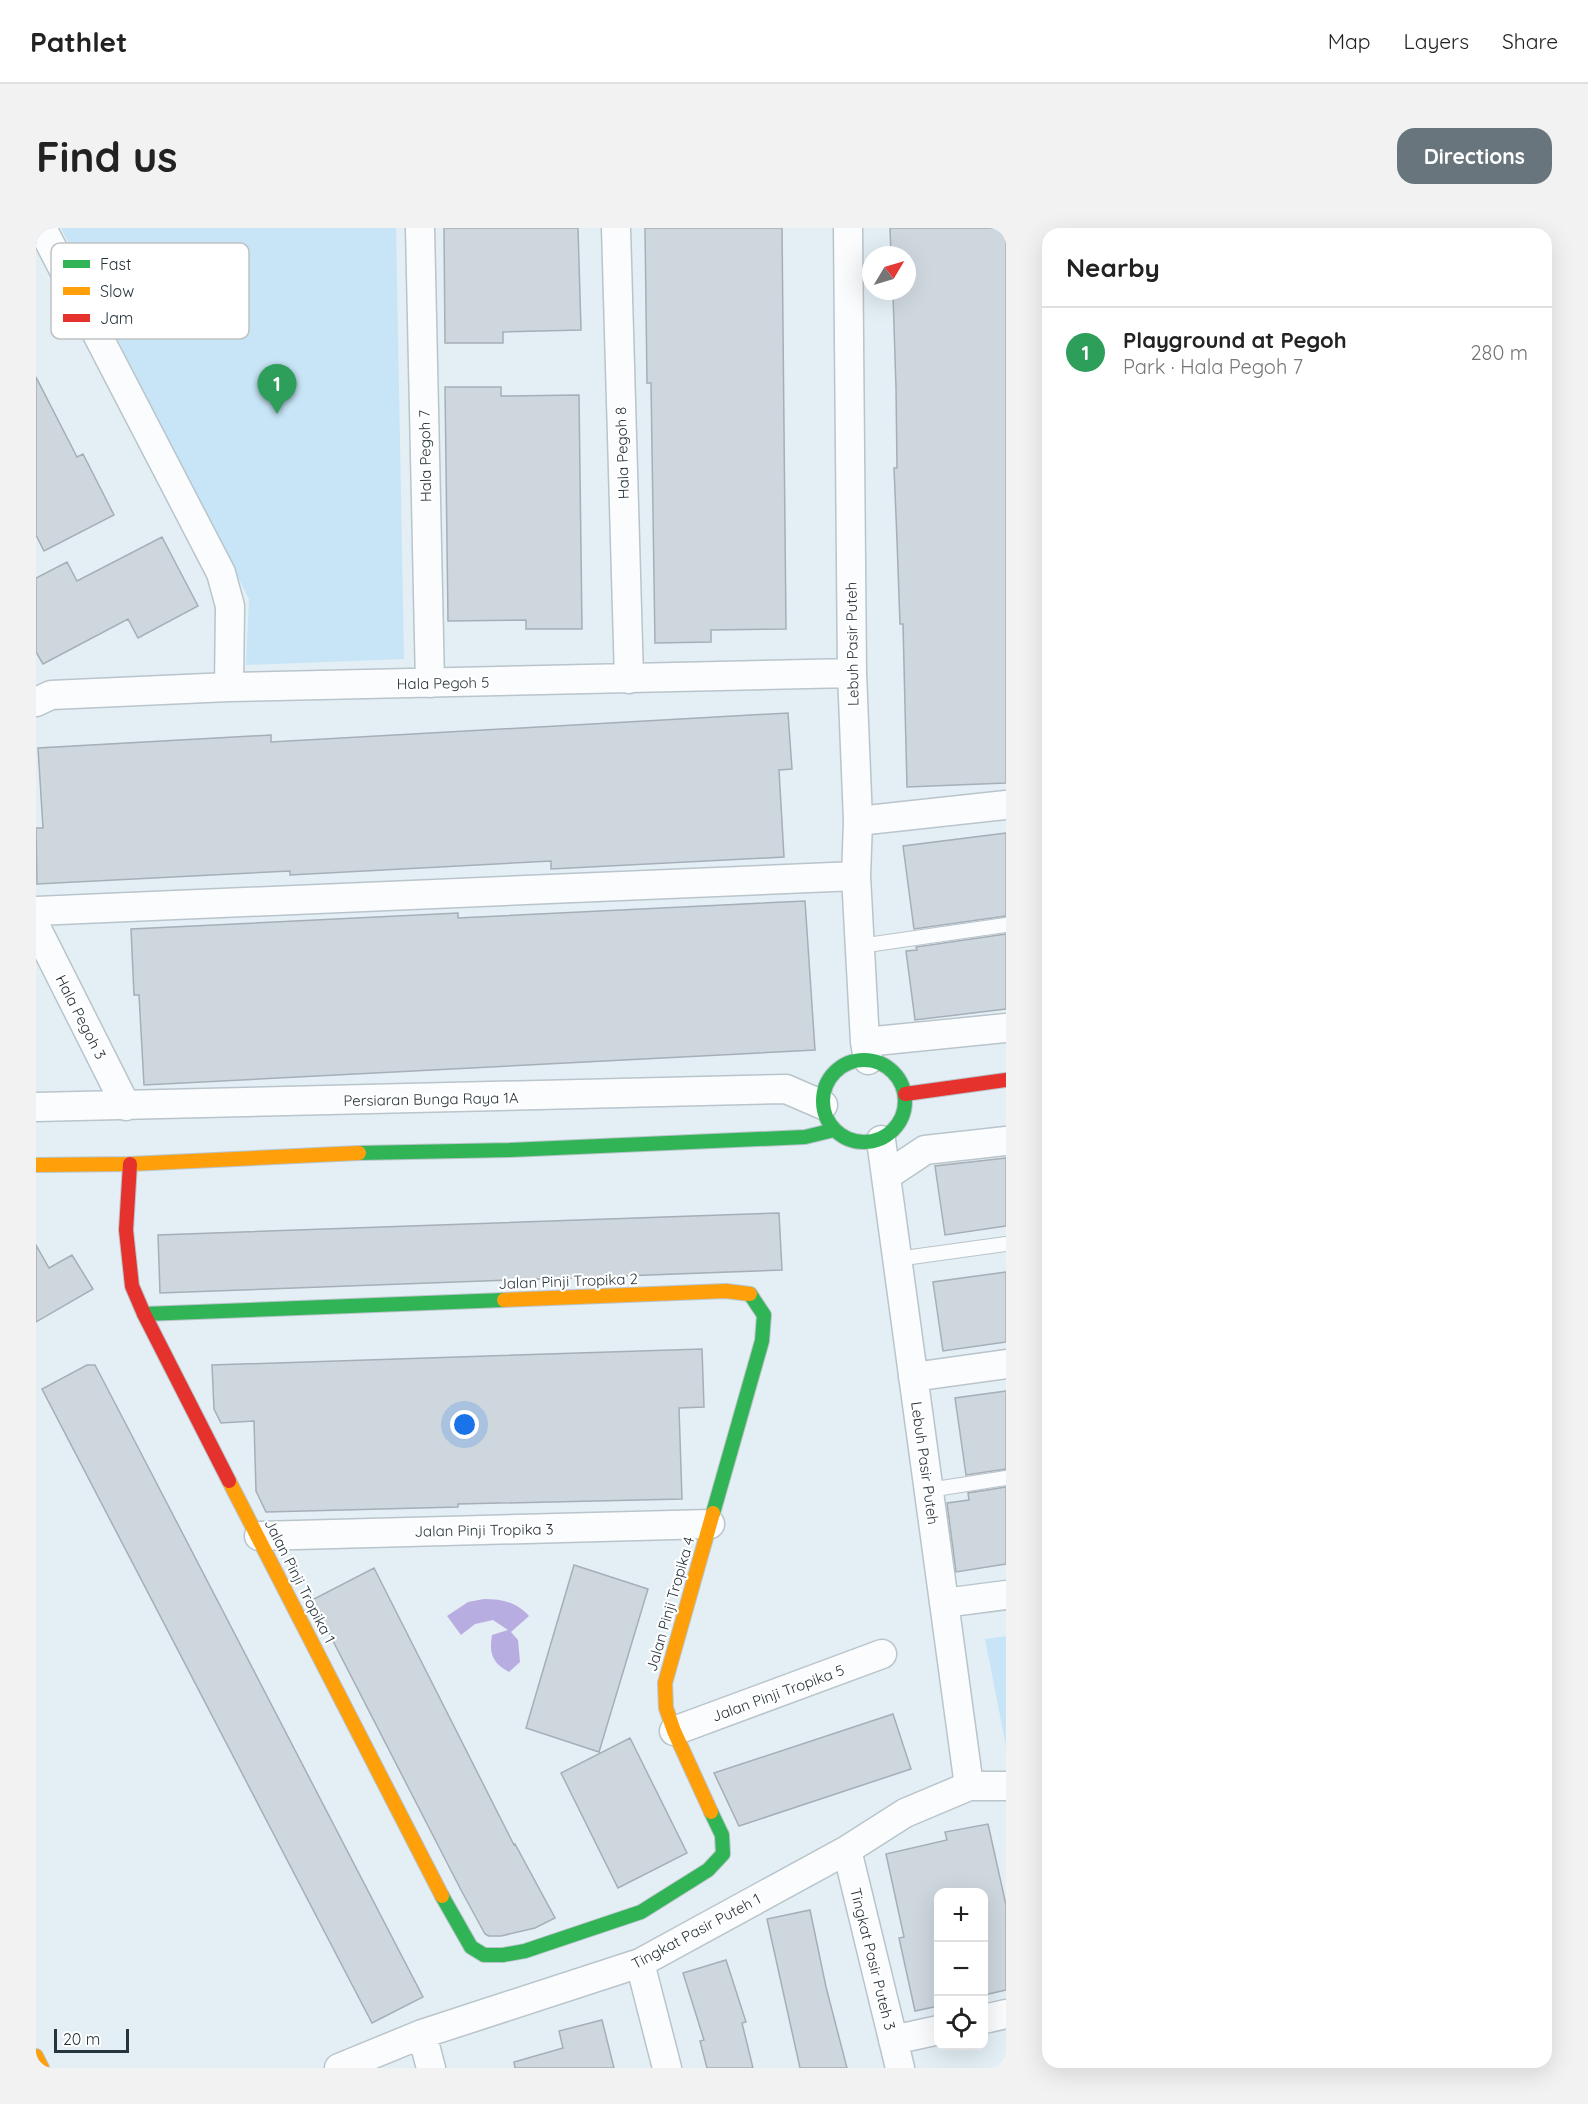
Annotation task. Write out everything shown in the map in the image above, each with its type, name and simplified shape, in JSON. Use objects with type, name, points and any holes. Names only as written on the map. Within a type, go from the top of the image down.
[{"type":"street","points":[[42,228],[51,245]]},
{"type":"street","name":"Hala Pegoh 7","points":[[420,228],[430,683]]},
{"type":"street","name":"Hala Pegoh 8","points":[[616,228],[629,679]]},
{"type":"street","name":"Lebuh Pasir Puteh","points":[[848,228],[852,673],[858,821],[856,876],[867,1051]]},
{"type":"street","points":[[100,339],[221,573],[230,606],[230,687]]},
{"type":"street","name":"Hala Pegoh 5","points":[[36,702],[51,695],[230,687],[852,673]]},
{"type":"street","points":[[858,821],[1006,805]]},
{"type":"street","points":[[36,911],[856,876]]},
{"type":"street","name":"Hala Pegoh 3","points":[[36,927],[126,1106]]},
{"type":"street","points":[[867,1051],[898,1077],[905,1094],[906,1107],[901,1121],[893,1132],[881,1140],[864,1143],[848,1139],[828,1118],[825,1087],[834,1072],[867,1051],[1006,1028]]},
{"type":"street","points":[[905,1094],[1006,1080]]},
{"type":"street","name":"Persiaran Bunga Raya 1A","points":[[36,1107],[786,1089],[828,1118]]},
{"type":"street","points":[[36,1165],[130,1164],[339,1153],[510,1150],[805,1137],[828,1118]]},
{"type":"street","name":"Lebuh Pasir Puteh","points":[[881,1140],[969,1786]]},
{"type":"street","points":[[886,1176],[925,1150],[1006,1141]]},
{"type":"street","name":"Jalan Pinji Tropika 1","points":[[130,1164],[126,1230],[132,1286],[144,1314],[444,1899],[471,1947],[484,1955],[503,1955],[525,1951]]},
{"type":"street","name":"Jalan Pinji Tropika 2","points":[[144,1314],[726,1292],[751,1294],[764,1315],[762,1341],[710,1524]]},
{"type":"street","points":[[913,1377],[1006,1364]]},
{"type":"street","name":"Jalan Pinji Tropika 3","points":[[259,1536],[710,1524]]},
{"type":"street","name":"Jalan Pinji Tropika 4","points":[[525,1951],[640,1912],[708,1870],[723,1854],[722,1835],[674,1731],[666,1708],[665,1683],[710,1524]]},
{"type":"street","points":[[944,1603],[1006,1595]]},
{"type":"street","name":"Jalan Pinji Tropika 5","points":[[674,1731],[882,1654]]},
{"type":"street","name":"Tingkat Pasir Puteh 1","points":[[339,2068],[422,2034],[640,1963],[847,1850],[905,1813],[969,1786],[1006,1786]]},
{"type":"street","name":"Tingkat Pasir Puteh 3","points":[[847,1850],[900,2068]]},
{"type":"street","points":[[640,1963],[667,2068]]},
{"type":"street","points":[[988,2018],[1006,2014]]},
{"type":"street","points":[[893,2040],[934,2031]]},
{"type":"street","points":[[422,2034],[431,2068]]},
{"type":"street","points":[[36,2056],[42,2068]]},
{"type":"lane","points":[[860,946],[1006,925]]},
{"type":"lane","points":[[897,1259],[1006,1244]]},
{"type":"lane","points":[[929,1490],[1006,1478]]},
{"type":"shaded area","points":[[61,228],[396,228],[404,659],[246,665],[249,599],[117,339],[249,339],[249,243],[69,243]]},
{"type":"shaded area","points":[[484,1599],[508,1602],[519,1607],[529,1616],[511,1632],[518,1640],[520,1662],[509,1672],[495,1661],[491,1647],[492,1635],[508,1630],[493,1620],[475,1624],[461,1635],[447,1616],[468,1602]]},
{"type":"shaded area","points":[[1006,1636],[1006,1746],[985,1639]]},
{"type":"building","points":[[444,228],[578,228],[581,330],[503,332],[503,343],[445,343]]},
{"type":"building","points":[[645,228],[782,228],[786,629],[711,630],[711,642],[655,643],[651,383],[647,383]]},
{"type":"building","points":[[890,228],[1006,228],[1006,783],[907,787],[903,624],[900,624],[894,468],[897,468],[893,300],[916,300],[916,246],[891,246]]},
{"type":"building","points":[[36,377],[77,457],[83,454],[114,515],[44,551],[36,535]]},
{"type":"building","points":[[445,387],[501,387],[501,396],[579,395],[582,629],[526,629],[526,620],[448,621]]},
{"type":"building","points":[[162,537],[198,606],[138,638],[128,619],[43,664],[36,652],[36,578],[67,562],[77,581]]},
{"type":"building","points":[[788,713],[792,769],[779,770],[784,857],[551,869],[551,861],[290,875],[290,871],[37,884],[36,828],[43,828],[38,748],[271,735],[271,742]]},
{"type":"building","points":[[1006,833],[1006,916],[914,929],[903,846]]},
{"type":"building","points":[[805,901],[815,1050],[144,1085],[139,995],[134,995],[131,929],[458,913],[458,918]]},
{"type":"building","points":[[1006,934],[1006,1009],[915,1020],[906,951],[917,950],[916,947]]},
{"type":"building","points":[[1006,1158],[1006,1226],[945,1235],[935,1166]]},
{"type":"building","points":[[779,1213],[782,1270],[160,1293],[158,1235]]},
{"type":"building","points":[[36,1245],[49,1268],[72,1255],[93,1289],[36,1322]]},
{"type":"building","points":[[1006,1272],[1006,1342],[943,1351],[933,1282]]},
{"type":"building","points":[[702,1349],[704,1407],[679,1408],[682,1499],[458,1504],[458,1507],[266,1512],[256,1491],[254,1421],[221,1423],[214,1409],[212,1365]]},
{"type":"building","points":[[87,1365],[95,1365],[423,1997],[372,2023],[42,1389]]},
{"type":"building","points":[[1006,1391],[1006,1469],[966,1475],[955,1398]]},
{"type":"building","points":[[1006,1487],[1006,1564],[956,1572],[947,1503],[969,1500],[968,1493]]},
{"type":"building","points":[[574,1565],[648,1589],[599,1752],[526,1728]]},
{"type":"building","points":[[374,1568],[514,1845],[555,1918],[535,1928],[501,1936],[485,1934],[312,1600]]},
{"type":"building","points":[[893,1714],[911,1769],[739,1826],[714,1773]]},
{"type":"building","points":[[630,1738],[687,1853],[618,1888],[561,1773]]},
{"type":"building","points":[[988,1824],[1006,1905],[1006,1990],[988,1994],[988,1888],[934,1888],[934,2007],[915,2011],[899,1938],[904,1937],[886,1854],[947,1840],[945,1832]]},
{"type":"building","points":[[810,1910],[826,1987],[847,2068],[800,2068],[767,1919]]},
{"type":"building","points":[[726,1960],[746,2022],[742,2023],[753,2068],[707,2068],[700,2041],[704,2040],[683,1973]]},
{"type":"building","points":[[602,2020],[614,2068],[515,2068],[514,2062],[563,2048],[559,2031]]},
{"type":"traffic: fast","points":[[864,1060],[880,1063],[893,1072],[902,1085],[905,1101],[902,1117],[893,1130],[880,1139],[864,1142],[848,1139],[835,1130],[826,1117],[823,1101],[826,1085],[835,1072],[848,1063],[864,1060]]},
{"type":"traffic: fast","points":[[359,1153],[510,1150],[805,1137],[834,1130]]},
{"type":"traffic: fast","points":[[713,1513],[762,1341],[764,1315],[750,1294]]},
{"type":"traffic: fast","points":[[144,1314],[504,1300]]},
{"type":"traffic: fast","points":[[442,1896],[471,1947],[484,1955],[503,1955],[525,1951],[641,1912],[708,1870],[723,1854],[722,1835],[711,1812]]},
{"type":"traffic: slow","points":[[36,1165],[130,1164],[359,1153]]},
{"type":"traffic: slow","points":[[504,1300],[726,1291],[750,1294]]},
{"type":"traffic: slow","points":[[229,1481],[442,1896]]},
{"type":"traffic: slow","points":[[711,1812],[674,1731],[666,1708],[665,1683],[713,1513]]},
{"type":"traffic: slow","points":[[36,2056],[42,2068]]},
{"type":"traffic: jam","points":[[905,1094],[1006,1080]]},
{"type":"traffic: jam","points":[[130,1164],[126,1230],[132,1286],[229,1481]]},
{"type":"place","name":"Playground at Pegoh","points":[[277,414]]}]
